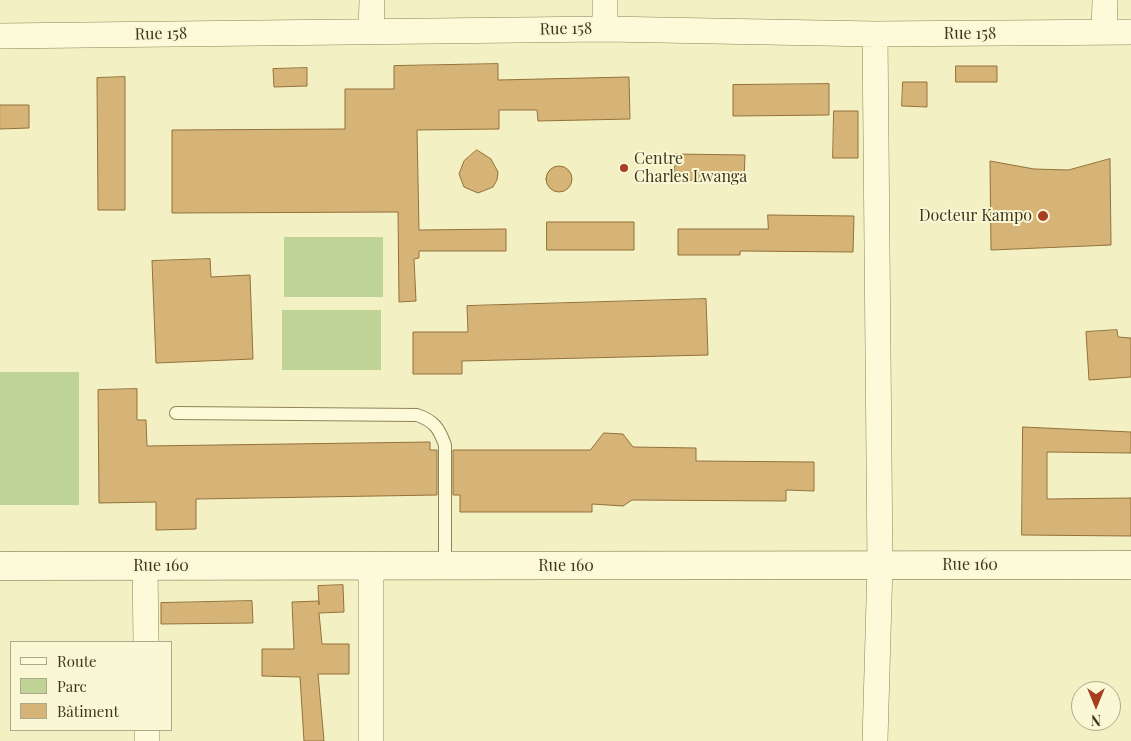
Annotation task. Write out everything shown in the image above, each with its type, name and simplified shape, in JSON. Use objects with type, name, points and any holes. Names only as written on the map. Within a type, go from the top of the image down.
[{"type":"street","points":[[371,32],[372,0]]},
{"type":"street","points":[[605,0],[605,29]]},
{"type":"street","points":[[1104,0],[1104,32]]},
{"type":"street","name":"Rue 158","points":[[0,36],[605,29],[876,34],[1131,32]]},
{"type":"street","points":[[875,741],[880,565],[876,34]]},
{"type":"street","name":"Rue 160","points":[[0,566],[1131,565]]},
{"type":"street","points":[[144,566],[146,641]]},
{"type":"street","points":[[371,566],[371,741]]},
{"type":"lane","points":[[176,413],[417,415],[432,420],[440,431],[445,445],[445,566]]},
{"type":"green space","points":[[284,237],[383,237],[383,297],[284,297]]},
{"type":"green space","points":[[282,310],[381,310],[381,370],[282,370]]},
{"type":"green space","points":[[0,372],[79,372],[79,505],[0,505]]},
{"type":"building","points":[[498,64],[498,80],[629,77],[630,119],[538,121],[537,110],[499,110],[499,129],[417,130],[419,230],[506,229],[506,251],[419,251],[419,258],[414,259],[416,301],[399,302],[398,212],[172,213],[172,130],[345,129],[345,89],[394,89],[394,66]]},
{"type":"building","points":[[956,66],[997,66],[997,82],[956,82]]},
{"type":"building","points":[[307,68],[307,86],[274,87],[273,69]]},
{"type":"building","points":[[125,77],[125,210],[98,210],[97,78]]},
{"type":"building","points":[[903,82],[927,82],[927,107],[902,106]]},
{"type":"building","points":[[829,84],[829,115],[733,116],[733,85]]},
{"type":"building","points":[[0,105],[29,105],[29,128],[0,129]]},
{"type":"building","points":[[834,111],[858,111],[858,158],[833,158]]},
{"type":"building","points":[[477,150],[491,159],[498,172],[497,180],[493,187],[478,193],[464,187],[459,174],[464,161]]},
{"type":"building","points":[[675,154],[745,155],[744,181],[675,180]]},
{"type":"building","points":[[1110,159],[1111,245],[991,250],[990,161],[1034,169],[1068,170]]},
{"type":"building","points":[[559,166],[568,170],[572,179],[568,188],[559,192],[550,188],[546,179],[550,170]]},
{"type":"building","points":[[768,215],[854,216],[853,252],[740,251],[740,255],[678,255],[678,229],[768,229]]},
{"type":"building","points":[[547,222],[634,222],[634,250],[547,250]]},
{"type":"building","points":[[210,259],[211,277],[250,275],[253,359],[156,363],[152,261]]},
{"type":"building","points":[[706,299],[708,355],[462,361],[462,374],[413,374],[413,332],[468,332],[467,306]]},
{"type":"building","points":[[1117,330],[1118,337],[1131,338],[1131,377],[1089,380],[1086,332]]},
{"type":"building","points":[[137,389],[137,420],[146,420],[147,446],[430,442],[430,450],[437,450],[437,495],[196,499],[196,529],[156,530],[156,502],[99,503],[98,390]]},
{"type":"building","points":[[1023,427],[1131,432],[1131,453],[1047,452],[1047,499],[1131,498],[1131,536],[1022,535]]},
{"type":"building","points":[[604,433],[623,434],[633,447],[696,448],[696,461],[814,462],[814,491],[786,490],[786,501],[632,500],[623,506],[592,504],[592,512],[460,512],[460,495],[453,495],[453,450],[590,450]]},
{"type":"building","points":[[343,585],[344,612],[319,613],[322,644],[349,644],[349,674],[318,674],[324,741],[304,741],[300,677],[262,676],[262,649],[294,649],[292,602],[319,601],[318,586]]},
{"type":"building","points":[[252,601],[253,623],[161,624],[161,603]]},
{"type":"place","name":"Centre Charles Lwanga","points":[[624,168]]},
{"type":"place","name":"Docteur Kampo","points":[[1043,216]]}]
